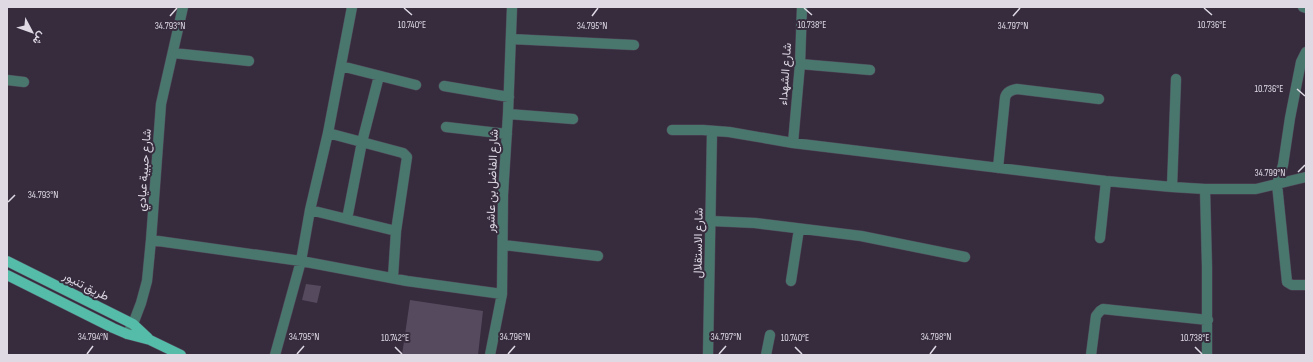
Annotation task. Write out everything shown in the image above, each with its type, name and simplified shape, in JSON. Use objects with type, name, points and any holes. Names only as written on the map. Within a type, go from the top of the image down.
[{"type":"main road","name":"طريق تنيور","points":[[7,261],[133,324],[150,340]]},
{"type":"main road","name":"طريق تنيور","points":[[7,275],[127,334],[150,340],[181,355]]},
{"type":"main road","points":[[35,289],[40,278]]},
{"type":"main road","points":[[67,305],[73,294]]},
{"type":"street","name":"شارع حبيبة عيادي","points":[[127,334],[133,324],[141,303],[147,281],[162,104],[183,7]]},
{"type":"street","points":[[275,355],[301,261],[310,210],[328,134],[352,7]]},
{"type":"street","name":"شارع الفاضل بن عاشور","points":[[490,355],[502,294],[502,196],[507,134],[512,7]]},
{"type":"street","name":"شارع الشهداء","points":[[793,143],[800,64],[802,7]]},
{"type":"street","points":[[511,39],[634,45]]},
{"type":"street","points":[[1306,52],[1301,62],[1283,165],[1277,184],[1287,282],[1292,285],[1306,286]]},
{"type":"street","points":[[173,53],[249,61]]},
{"type":"street","points":[[800,64],[870,70]]},
{"type":"street","points":[[341,66],[416,85]]},
{"type":"street","points":[[346,219],[362,142],[379,76]]},
{"type":"street","points":[[1172,187],[1176,79]]},
{"type":"street","points":[[7,80],[24,82]]},
{"type":"street","points":[[444,86],[509,96]]},
{"type":"street","points":[[998,168],[1005,98],[1006,94],[1010,91],[1017,89],[1099,99]]},
{"type":"street","points":[[508,114],[573,118]]},
{"type":"street","points":[[446,127],[507,134]]},
{"type":"street","points":[[672,130],[729,132],[793,143],[1106,181],[1172,187],[1205,189],[1256,189],[1306,177]]},
{"type":"street","name":"شارع الاستقلال","points":[[708,355],[712,131]]},
{"type":"street","points":[[328,134],[403,152],[407,157],[396,231],[393,277]]},
{"type":"street","points":[[1100,238],[1106,181]]},
{"type":"street","points":[[1205,189],[1208,320],[1207,355]]},
{"type":"street","points":[[310,210],[396,231]]},
{"type":"street","points":[[711,221],[756,223],[861,236],[965,257]]},
{"type":"street","points":[[791,281],[799,229]]},
{"type":"street","points":[[151,240],[301,261],[393,277],[407,281],[502,294]]},
{"type":"street","points":[[503,245],[598,256]]},
{"type":"street","points":[[1091,355],[1096,316],[1103,309],[1208,320]]},
{"type":"street","points":[[766,355],[770,335]]},
{"type":"building","points":[[306,284],[321,286],[317,303],[302,300]]},
{"type":"building","points":[[410,300],[483,311],[478,355],[402,355]]}]
